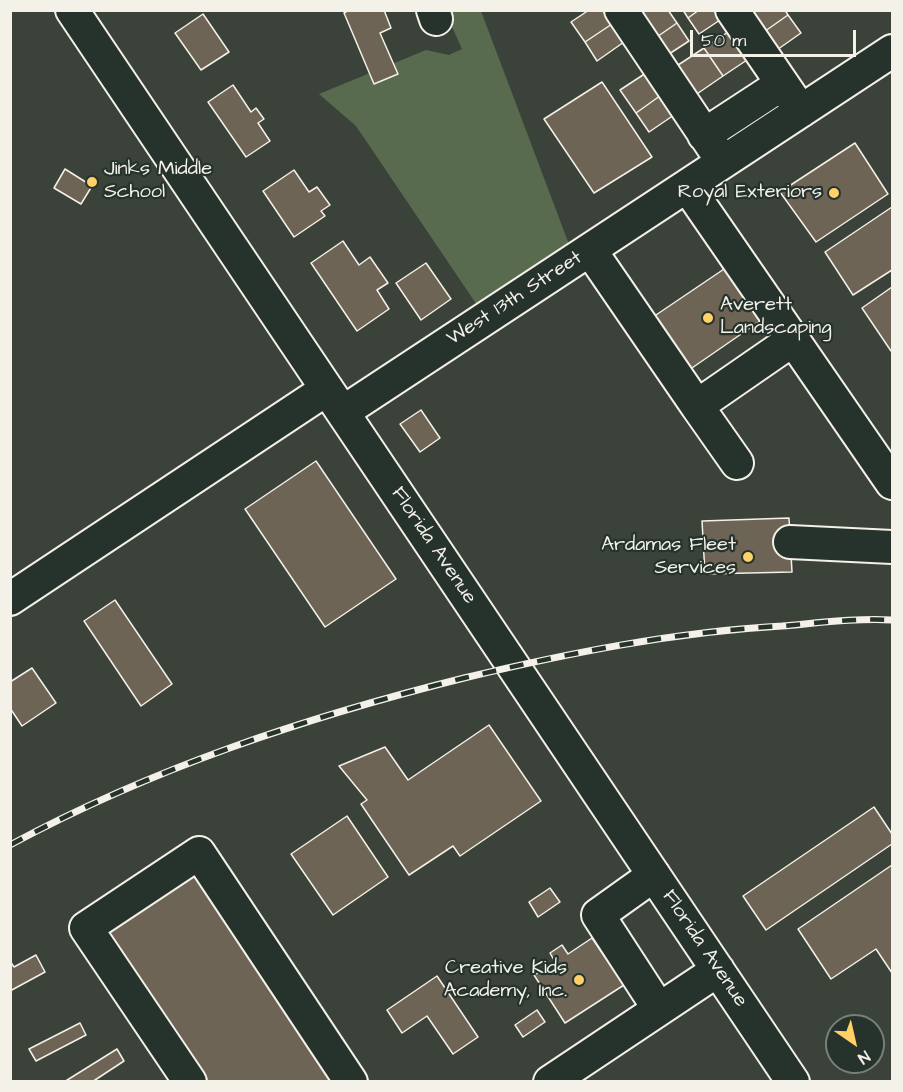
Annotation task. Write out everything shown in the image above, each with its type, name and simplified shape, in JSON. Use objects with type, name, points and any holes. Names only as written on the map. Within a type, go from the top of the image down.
[{"type":"street","name":"Florida Avenue","points":[[72,10],[793,1082]]},
{"type":"street","points":[[621,10],[723,162]]},
{"type":"street","points":[[732,10],[801,111]]},
{"type":"street","name":"West 13th Street","points":[[10,599],[335,401],[590,250],[892,51]]},
{"type":"street","points":[[704,135],[782,84]]},
{"type":"street","points":[[687,186],[892,483]]},
{"type":"street","points":[[590,250],[737,463]]},
{"type":"street","points":[[697,406],[794,339]]},
{"type":"street","points":[[790,542],[892,547]]},
{"type":"street","points":[[190,1082],[86,928],[199,853],[351,1082]]},
{"type":"street","points":[[654,875],[598,915],[659,1010]]},
{"type":"street","points":[[550,1082],[718,970]]},
{"type":"green space","points":[[445,11],[481,11],[570,247],[479,308],[356,126],[319,94],[426,50],[449,55],[462,49]]},
{"type":"building","points":[[349,10],[384,10],[391,28],[380,33],[398,74],[374,84],[344,13]]},
{"type":"building","points":[[589,10],[603,10],[612,24],[585,42],[571,22]]},
{"type":"building","points":[[646,10],[668,10],[677,23],[654,39],[639,16]]},
{"type":"building","points":[[683,10],[699,10],[688,18]]},
{"type":"building","points":[[699,10],[726,10],[729,14],[699,34],[688,18]]},
{"type":"building","points":[[750,10],[785,10],[788,15],[761,34]]},
{"type":"building","points":[[203,14],[229,52],[201,70],[175,33]]},
{"type":"building","points":[[788,15],[801,33],[774,52],[761,34]]},
{"type":"building","points":[[677,23],[689,41],[666,56],[654,39]]},
{"type":"building","points":[[612,24],[624,42],[597,61],[585,42]]},
{"type":"building","points":[[734,28],[753,56],[723,76],[704,48]]},
{"type":"building","points":[[704,48],[723,76],[691,98],[672,69]]},
{"type":"building","points":[[649,71],[664,93],[636,113],[620,90]]},
{"type":"building","points":[[602,82],[652,157],[594,193],[544,119]]},
{"type":"building","points":[[233,85],[251,112],[256,108],[264,119],[258,123],[270,141],[246,157],[208,102]]},
{"type":"building","points":[[664,93],[677,113],[649,132],[636,113]]},
{"type":"building","name":"Royal Exteriors","points":[[855,143],[888,194],[816,242],[780,192]]},
{"type":"building","points":[[65,169],[92,186],[81,204],[54,188]]},
{"type":"building","points":[[294,170],[309,192],[317,187],[330,205],[321,211],[325,216],[294,237],[263,191]]},
{"type":"building","points":[[892,207],[892,270],[853,295],[825,252]]},
{"type":"building","points":[[343,241],[359,265],[370,257],[388,283],[377,290],[389,309],[357,331],[311,263]]},
{"type":"building","points":[[426,263],[451,299],[421,320],[396,283]]},
{"type":"building","name":"Averett Landscaping","points":[[727,267],[763,319],[689,370],[653,317]]},
{"type":"building","points":[[892,287],[892,350],[891,351],[862,308]]},
{"type":"building","points":[[421,410],[440,438],[420,452],[400,424]]},
{"type":"building","points":[[316,461],[396,579],[325,627],[245,509]]},
{"type":"building","name":"Ardamas Fleet Services","points":[[789,518],[792,572],[705,574],[702,521]]},
{"type":"building","points":[[115,600],[172,684],[141,706],[84,621]]},
{"type":"building","points":[[32,668],[56,703],[22,726],[10,708],[10,682]]},
{"type":"building","points":[[489,725],[541,801],[460,856],[453,846],[409,875],[361,804],[367,800],[339,766],[385,747],[408,780]]},
{"type":"building","points":[[874,807],[892,834],[892,844],[766,930],[743,896]]},
{"type":"building","points":[[347,816],[388,877],[333,915],[291,854]]},
{"type":"building","points":[[892,865],[892,973],[876,949],[831,979],[798,929]]},
{"type":"building","points":[[196,866],[342,1082],[205,1082],[102,930]]},
{"type":"building","points":[[550,888],[560,902],[538,917],[529,902]]},
{"type":"building","name":"Creative Kids Academy, Inc.","points":[[592,938],[624,985],[565,1023],[534,975],[555,962],[550,953],[562,945],[568,954]]},
{"type":"building","points":[[36,955],[45,972],[10,991],[10,961],[14,967]]},
{"type":"building","points":[[437,976],[478,1037],[453,1054],[427,1016],[402,1033],[387,1010]]},
{"type":"building","points":[[537,1010],[545,1022],[523,1037],[515,1025]]},
{"type":"building","points":[[80,1023],[86,1035],[36,1061],[29,1049]]},
{"type":"building","points":[[117,1049],[124,1061],[92,1082],[64,1082]]},
{"type":"railway","points":[[10,845],[119,792],[232,747],[405,693],[543,660],[662,638],[837,621],[892,620]]},
{"type":"place","name":"Jinks Middle School","points":[[92,182]]},
{"type":"place","name":"Royal Exteriors","points":[[834,193]]},
{"type":"place","name":"Averett Landscaping","points":[[708,318]]},
{"type":"place","name":"Ardamas Fleet Services","points":[[748,557]]},
{"type":"place","name":"Creative Kids Academy, Inc.","points":[[579,980]]}]
